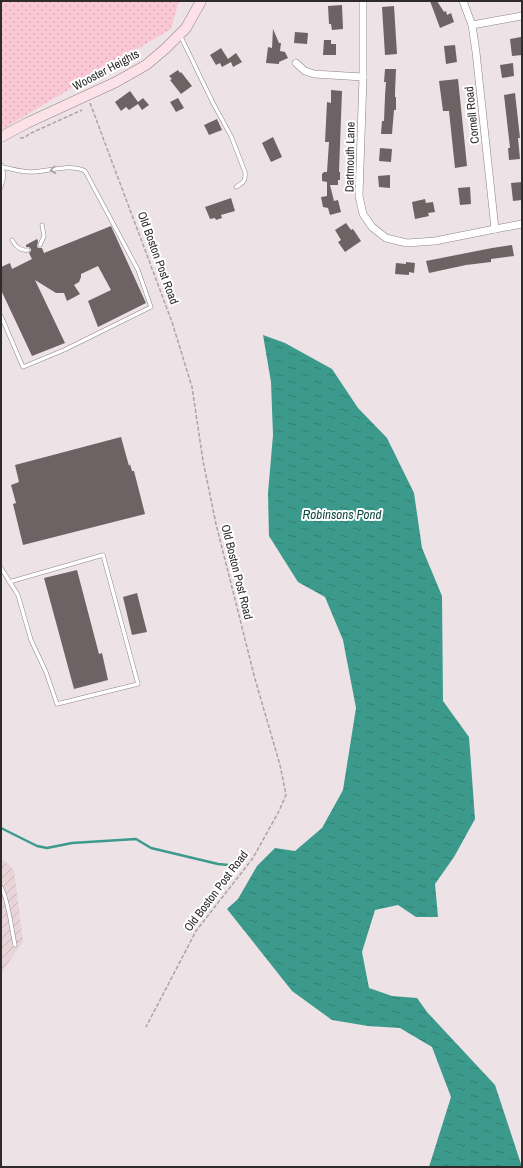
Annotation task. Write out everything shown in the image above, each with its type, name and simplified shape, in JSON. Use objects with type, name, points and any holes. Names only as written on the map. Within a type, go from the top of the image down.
[{"type":"main road","name":"Wooster Heights","points":[[1,137],[27,123],[116,82],[146,64],[165,49],[186,28],[201,1]]},
{"type":"street","name":"Dartmouth Lane","points":[[363,1],[363,77],[359,196],[363,214],[372,228],[386,238],[407,243],[435,241],[495,228],[522,224]]},
{"type":"street","name":"Cornell Road","points":[[463,1],[472,24],[476,52],[495,228]]},
{"type":"street","points":[[472,24],[522,16]]},
{"type":"street","points":[[296,63],[304,71],[314,74],[363,77]]},
{"type":"lane","points":[[180,34],[213,103],[231,136],[245,172],[246,177],[244,182],[236,187]]},
{"type":"lane","points":[[1,186],[4,179],[2,166],[18,171],[30,172],[68,168],[81,169],[85,171],[138,270],[151,307],[64,350],[23,367],[1,316]]},
{"type":"lane","points":[[40,245],[44,236],[42,225]]},
{"type":"lane","points":[[12,240],[15,246],[22,250],[28,250]]},
{"type":"lane","points":[[1,568],[9,582],[18,595],[31,640],[46,672],[57,704],[138,684],[103,555],[9,582]]},
{"type":"lane","points":[[1,887],[4,891],[8,907],[14,945]]},
{"type":"path","name":"Old Boston Post Road","points":[[88,96],[172,322],[192,387],[203,461],[216,524],[255,679],[280,765],[286,795],[279,811],[253,858],[196,931],[146,1027]]},
{"type":"path","points":[[16,140],[82,110]]},
{"type":"shaded area","points":[[1,1],[179,1],[171,29],[1,130]]},
{"type":"shaded area","points":[[1,858],[14,870],[23,942],[1,973]]},
{"type":"water","name":"Robinsons Pond","points":[[263,335],[285,343],[332,369],[358,408],[387,438],[414,493],[422,548],[442,596],[443,701],[469,737],[475,819],[454,857],[435,884],[438,917],[416,917],[398,905],[375,910],[362,952],[369,988],[392,996],[417,998],[427,1012],[495,1085],[522,1167],[429,1167],[451,1097],[432,1047],[400,1028],[368,1026],[332,1020],[292,991],[227,909],[238,899],[257,866],[275,848],[295,851],[322,828],[343,790],[356,708],[343,640],[325,597],[298,582],[269,536],[268,493],[273,435],[271,382]]},
{"type":"building","points":[[430,1],[437,1],[444,12],[446,11],[447,15],[451,13],[454,22],[440,28]]},
{"type":"building","points":[[342,5],[343,29],[332,30],[331,24],[329,24],[328,6]]},
{"type":"building","points":[[394,6],[397,54],[385,55],[382,7]]},
{"type":"building","points":[[273,29],[279,43],[281,43],[280,51],[285,52],[288,58],[279,62],[279,64],[266,63],[268,47],[272,48]]},
{"type":"building","points":[[295,32],[308,33],[307,44],[294,43]]},
{"type":"building","points":[[521,37],[522,55],[512,56],[510,39]]},
{"type":"building","points":[[324,40],[331,40],[331,44],[336,44],[336,55],[323,55]]},
{"type":"building","points":[[455,45],[457,62],[446,64],[444,46]]},
{"type":"building","points":[[221,48],[228,59],[236,53],[242,62],[233,67],[231,62],[222,67],[220,63],[216,65],[210,55]]},
{"type":"building","points":[[513,63],[514,76],[502,78],[500,65]]},
{"type":"building","points":[[385,69],[396,69],[396,110],[394,110],[392,134],[381,134],[382,121],[384,121],[386,82],[384,82]]},
{"type":"building","points":[[178,70],[192,86],[181,94],[170,80],[172,79],[169,76]]},
{"type":"building","points":[[458,79],[467,166],[455,168],[449,111],[443,111],[439,81]]},
{"type":"building","points":[[331,90],[342,91],[340,180],[338,180],[338,185],[330,185],[334,201],[338,200],[341,212],[330,215],[328,208],[323,207],[321,197],[327,196],[327,182],[322,181],[322,174],[327,172],[329,142],[325,142],[327,102],[331,103]]},
{"type":"building","points":[[130,91],[138,102],[143,98],[149,105],[142,110],[138,104],[129,110],[126,107],[121,111],[115,102]]},
{"type":"building","points":[[515,93],[520,138],[518,138],[520,159],[509,160],[508,148],[510,148],[504,95]]},
{"type":"building","points":[[178,98],[184,108],[176,112],[170,102]]},
{"type":"building","points":[[217,119],[222,130],[209,135],[204,125]]},
{"type":"building","points":[[273,137],[282,157],[271,162],[262,143]]},
{"type":"building","points":[[380,148],[392,149],[391,162],[379,161]]},
{"type":"building","points":[[390,175],[390,188],[379,187],[378,176]]},
{"type":"building","points":[[522,182],[522,200],[513,201],[511,183]]},
{"type":"building","points":[[470,187],[471,204],[460,205],[458,188]]},
{"type":"building","points":[[231,198],[235,211],[221,215],[222,218],[216,220],[215,218],[210,219],[205,207]]},
{"type":"building","points":[[425,199],[426,203],[433,202],[435,212],[428,213],[429,216],[415,219],[412,202]]},
{"type":"building","points":[[346,223],[351,230],[353,229],[361,241],[345,252],[338,242],[341,240],[335,230]]},
{"type":"building","points":[[111,226],[146,303],[98,327],[88,301],[111,290],[98,266],[81,274],[79,282],[74,285],[80,294],[67,301],[64,293],[56,293],[35,280],[65,343],[32,356],[1,290],[1,267],[10,263],[12,269],[32,259],[29,253],[31,249],[26,247],[26,245],[37,239],[37,247],[42,248],[44,253]]},
{"type":"building","points":[[512,245],[514,256],[491,259],[491,262],[466,265],[429,273],[426,261]]},
{"type":"building","points":[[406,262],[415,263],[414,273],[409,272],[409,275],[395,274],[396,263],[406,264]]},
{"type":"building","points":[[121,437],[129,466],[130,464],[132,471],[134,471],[145,514],[23,545],[13,504],[16,503],[11,485],[19,482],[15,465]]},
{"type":"building","points":[[77,570],[99,654],[102,653],[108,680],[74,689],[44,578]]},
{"type":"building","points":[[137,593],[147,632],[132,635],[123,597]]},
{"type":"waterway","points":[[1,828],[37,846],[47,848],[72,843],[136,839],[151,848],[218,864],[239,866]]}]
